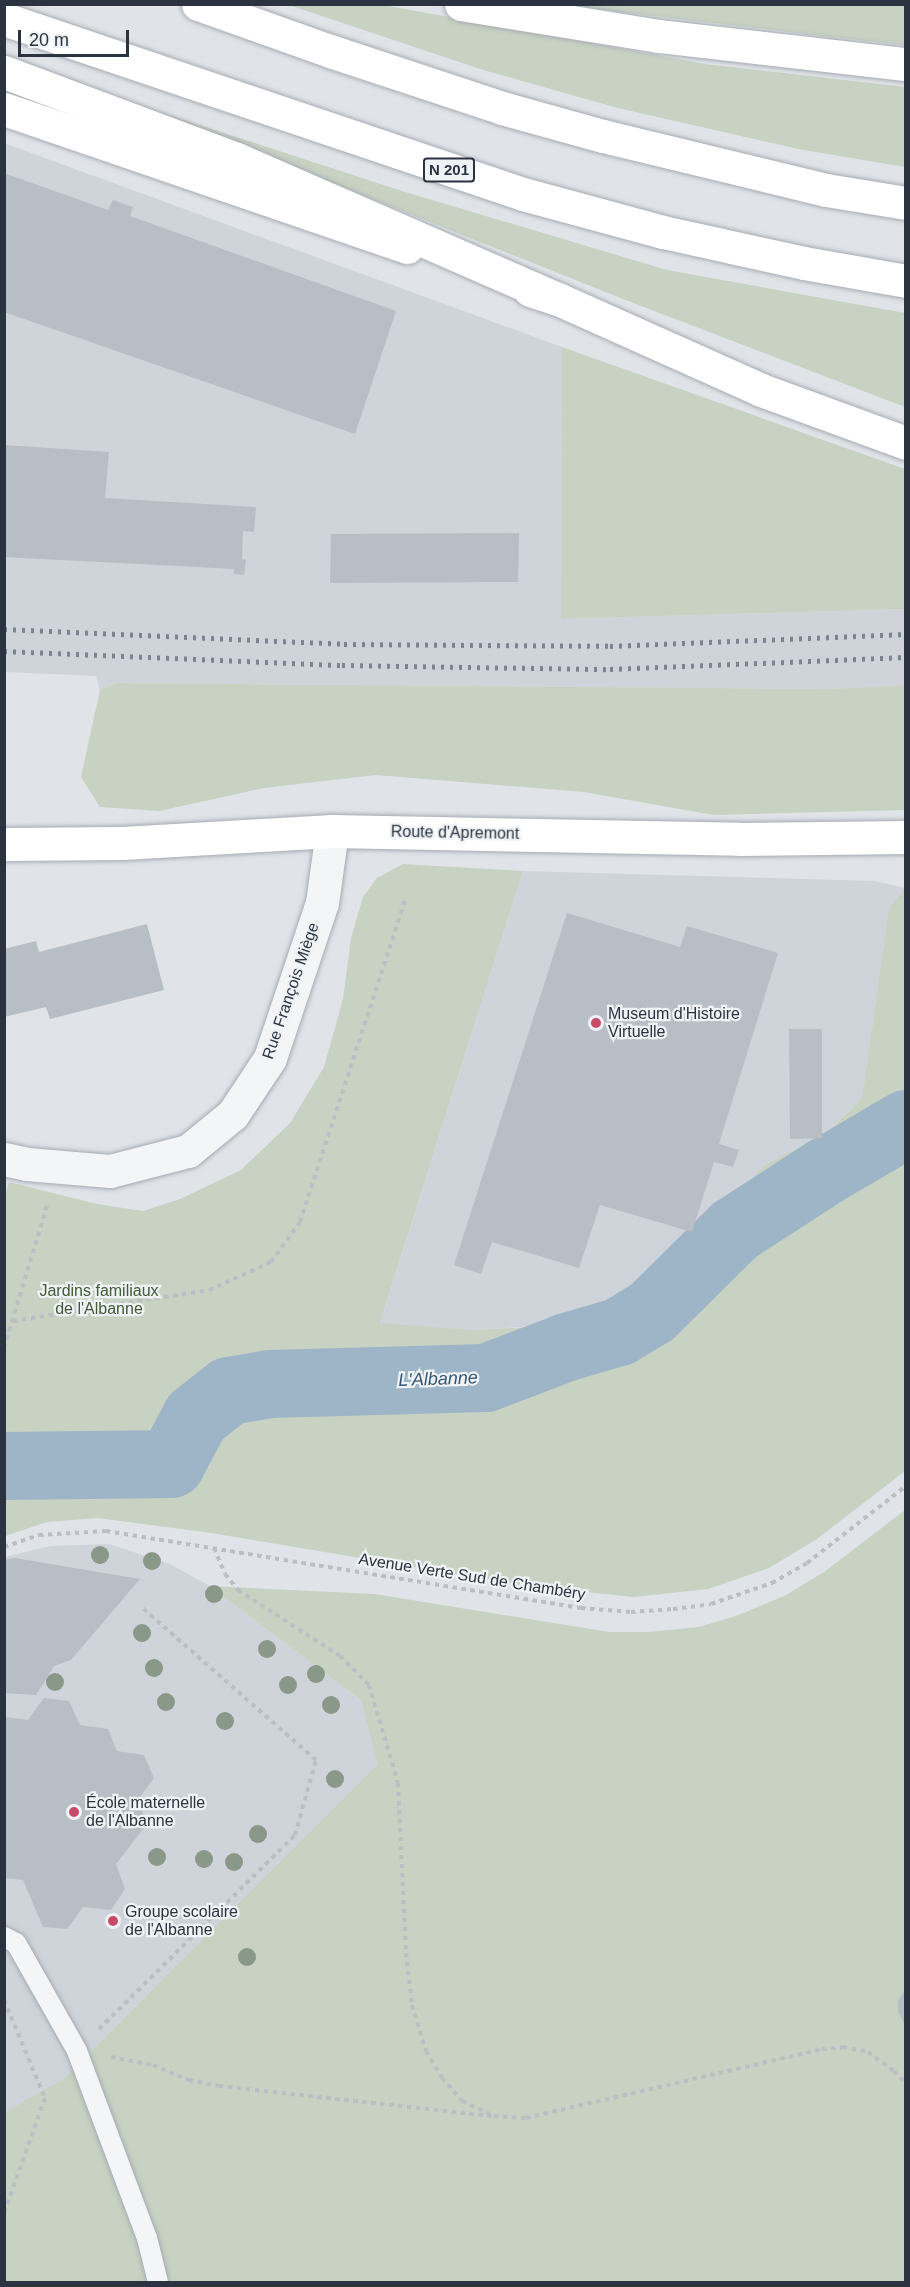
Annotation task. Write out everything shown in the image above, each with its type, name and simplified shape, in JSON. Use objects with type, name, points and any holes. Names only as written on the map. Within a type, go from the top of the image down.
[{"type":"main road","points":[[198,4],[341,55],[502,108],[768,177],[906,203]]},
{"type":"main road","points":[[461,4],[659,36],[906,63]]},
{"type":"main road","name":"N 201","points":[[4,20],[523,194],[663,232],[804,263],[906,281]]},
{"type":"main road","points":[[4,72],[237,159],[761,390],[906,443]]},
{"type":"main road","points":[[4,110],[558,299]]},
{"type":"main road","name":"Route d'Apremont","points":[[4,844],[122,843],[332,831],[740,838],[906,837]]},
{"type":"street","name":"Rue François Miège","points":[[4,1159],[58,1167],[110,1171],[188,1151],[233,1114],[270,1058],[322,903],[332,831]]},
{"type":"lane","points":[[4,1937],[16,1943],[77,2051],[147,2238],[158,2283]]},
{"type":"path","points":[[13,1321],[209,1290],[271,1262],[300,1222],[405,901]]},
{"type":"path","points":[[4,1348],[58,1167]]},
{"type":"path","name":"Avenue Verte Sud de Chambéry","points":[[4,1547],[39,1535],[86,1530],[124,1533],[581,1608],[631,1612],[711,1604],[772,1582],[807,1563],[906,1486]]},
{"type":"path","points":[[214,1548],[225,1574],[238,1590],[340,1656],[369,1685],[398,1783],[406,1953],[412,2005],[426,2051],[442,2078],[462,2101],[494,2116]]},
{"type":"path","points":[[77,2051],[295,1835],[316,1760],[140,1606]]},
{"type":"path","points":[[4,2000],[45,2098],[4,2212]]},
{"type":"path","points":[[77,2051],[153,2065],[189,2080],[219,2086],[526,2118],[822,2049],[843,2047],[868,2052],[894,2071],[906,2084]]},
{"type":"shaded area","points":[[4,143],[562,347],[561,619],[905,609],[905,685],[828,689],[116,683],[100,690],[96,676],[5,672]]},
{"type":"shaded area","points":[[523,871],[875,881],[905,888],[889,908],[862,1098],[828,1132],[764,1165],[717,1215],[667,1260],[587,1314],[536,1326],[475,1330],[380,1324]]},
{"type":"shaded area","name":"Groupe scolaire de l'Albanne","points":[[109,1544],[170,1564],[210,1586],[361,1700],[379,1764],[64,2078],[5,2113],[4,1557],[51,1546]]},
{"type":"green space","points":[[289,5],[383,5],[705,64],[905,87],[905,167],[798,149],[618,108],[483,70]]},
{"type":"green space","points":[[561,5],[905,5],[905,45],[822,36]]},
{"type":"green space","points":[[132,103],[402,191],[667,270],[905,313],[905,407],[623,299]]},
{"type":"green space","points":[[562,347],[905,469],[905,609],[561,619]]},
{"type":"green space","points":[[116,683],[828,689],[905,685],[905,810],[713,815],[584,792],[376,775],[264,788],[159,811],[100,807],[81,777],[100,690]]},
{"type":"green space","name":"Jardins familiaux de l'Albanne","points":[[403,864],[523,871],[380,1323],[475,1330],[530,1327],[587,1314],[667,1259],[717,1215],[764,1165],[828,1132],[862,1098],[889,908],[905,888],[905,1471],[817,1539],[769,1568],[708,1589],[634,1597],[528,1586],[211,1533],[98,1518],[47,1522],[5,1536],[4,1198],[9,1182],[97,1204],[143,1211],[180,1199],[241,1170],[290,1123],[324,1067],[343,999],[351,938],[363,897],[377,878]]},
{"type":"green space","points":[[905,1510],[905,2282],[5,2282],[4,2113],[64,2078],[378,1764],[361,1700],[210,1586],[375,1594],[609,1632],[650,1632],[699,1627],[739,1615],[786,1595],[824,1572]]},
{"type":"building","points":[[4,173],[108,210],[113,200],[133,207],[130,216],[396,311],[355,434],[4,312]]},
{"type":"building","points":[[4,445],[109,452],[105,498],[256,507],[254,532],[243,531],[242,559],[246,560],[244,575],[234,574],[234,569],[4,557]]},
{"type":"building","points":[[519,533],[518,582],[330,583],[331,534]]},
{"type":"building","points":[[567,913],[680,947],[687,926],[778,953],[719,1144],[739,1150],[733,1167],[714,1162],[692,1232],[600,1205],[579,1268],[492,1242],[481,1274],[454,1265]]},
{"type":"building","points":[[147,924],[164,990],[50,1019],[46,1007],[4,1017],[4,949],[36,941],[39,952]]},
{"type":"building","points":[[789,1029],[822,1029],[822,1138],[790,1139]]},
{"type":"building","points":[[15,1558],[140,1579],[71,1660],[54,1666],[36,1695],[4,1693],[4,1560]]},
{"type":"building","name":"École maternelle de l'Albanne","points":[[44,1698],[69,1701],[80,1725],[108,1729],[117,1751],[144,1755],[154,1778],[138,1800],[147,1824],[116,1864],[125,1889],[111,1910],[83,1907],[67,1929],[43,1927],[23,1880],[4,1878],[4,1717],[28,1720]]},
{"type":"building","points":[[906,1988],[906,2027],[898,2012],[898,2001]]},
{"type":"waterway","name":"L'Albanne","points":[[4,1466],[171,1464],[196,1417],[229,1391],[270,1384],[486,1378],[567,1347],[619,1332],[651,1313],[735,1230],[826,1171],[906,1124]]},
{"type":"railway","points":[[4,629],[344,644],[610,646],[906,634]]},
{"type":"railway","points":[[4,651],[342,665],[610,669],[906,657]]},
{"type":"place","name":"Museum d'Histoire Virtuelle","points":[[596,1023]]},
{"type":"place","name":"École maternelle de l'Albanne","points":[[74,1812]]},
{"type":"place","name":"Groupe scolaire de l'Albanne","points":[[113,1921]]}]
